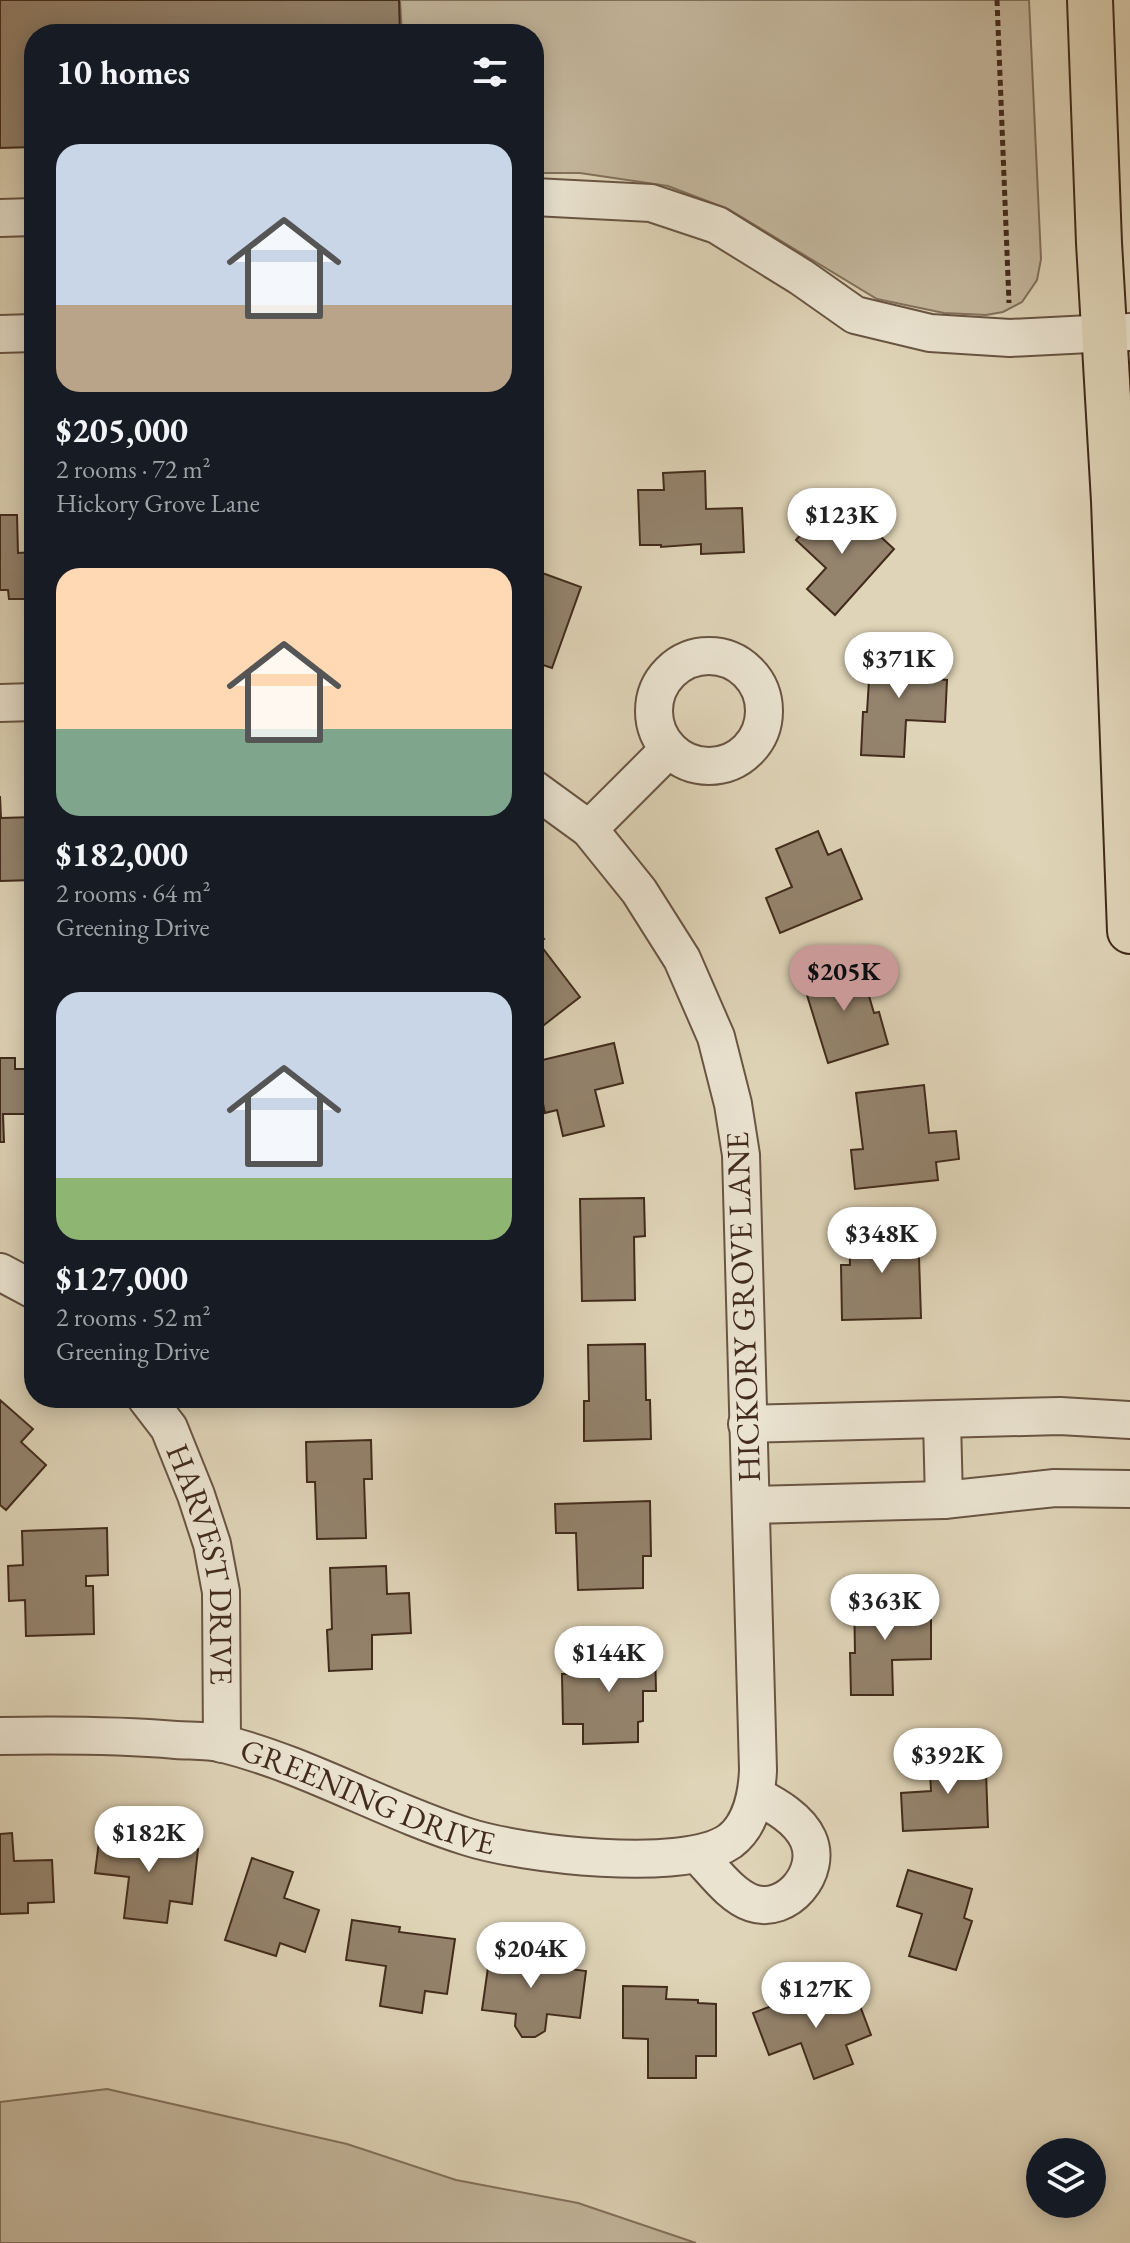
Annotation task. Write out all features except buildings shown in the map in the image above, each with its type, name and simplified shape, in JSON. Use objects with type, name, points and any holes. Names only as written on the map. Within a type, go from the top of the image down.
[{"type":"main road","points":[[1090,0],[1099,243],[1118,333],[1114,501],[1130,931]]},
{"type":"street","points":[[544,198],[651,203],[717,225],[855,315],[930,333],[1010,338],[1118,333]]},
{"type":"street","points":[[0,218],[24,217]]},
{"type":"street","points":[[0,334],[24,333]]},
{"type":"street","points":[[0,703],[24,702]]},
{"type":"street","points":[[589,829],[669,749]]},
{"type":"street","name":"HICKORY GROVE LANE","points":[[544,796],[589,829],[639,891],[682,959],[716,1037],[733,1104],[741,1155],[757,1796]]},
{"type":"street","points":[[0,1272],[24,1285]]},
{"type":"street","name":"HARVEST DRIVE","points":[[154,1408],[169,1428],[212,1544],[221,1592],[222,1744]]},
{"type":"street","points":[[747,1424],[1060,1416],[1130,1420]]},
{"type":"street","points":[[942,1421],[944,1500]]},
{"type":"street","points":[[751,1505],[944,1500],[1055,1488],[1130,1489]]},
{"type":"street","name":"GREENING DRIVE","points":[[0,1736],[107,1735],[222,1744],[289,1766],[428,1823],[471,1838],[526,1851],[643,1859],[697,1854],[733,1839],[757,1796]]},
{"type":"street","points":[[697,1854],[740,1897],[753,1904],[769,1906],[783,1902],[797,1891],[809,1870],[812,1854],[808,1839],[777,1806],[757,1796]]},
{"type":"path","points":[[997,0],[1010,338]]},
{"type":"shaded area","points":[[400,0],[1029,0],[1041,259],[1037,280],[1022,302],[1003,312],[986,315],[944,313],[877,299],[728,209],[668,186],[580,173],[544,173],[544,24],[401,24]]},
{"type":"shaded area","points":[[107,2089],[347,2144],[456,2180],[578,2203],[696,2243],[0,2243],[0,2102]]}]
